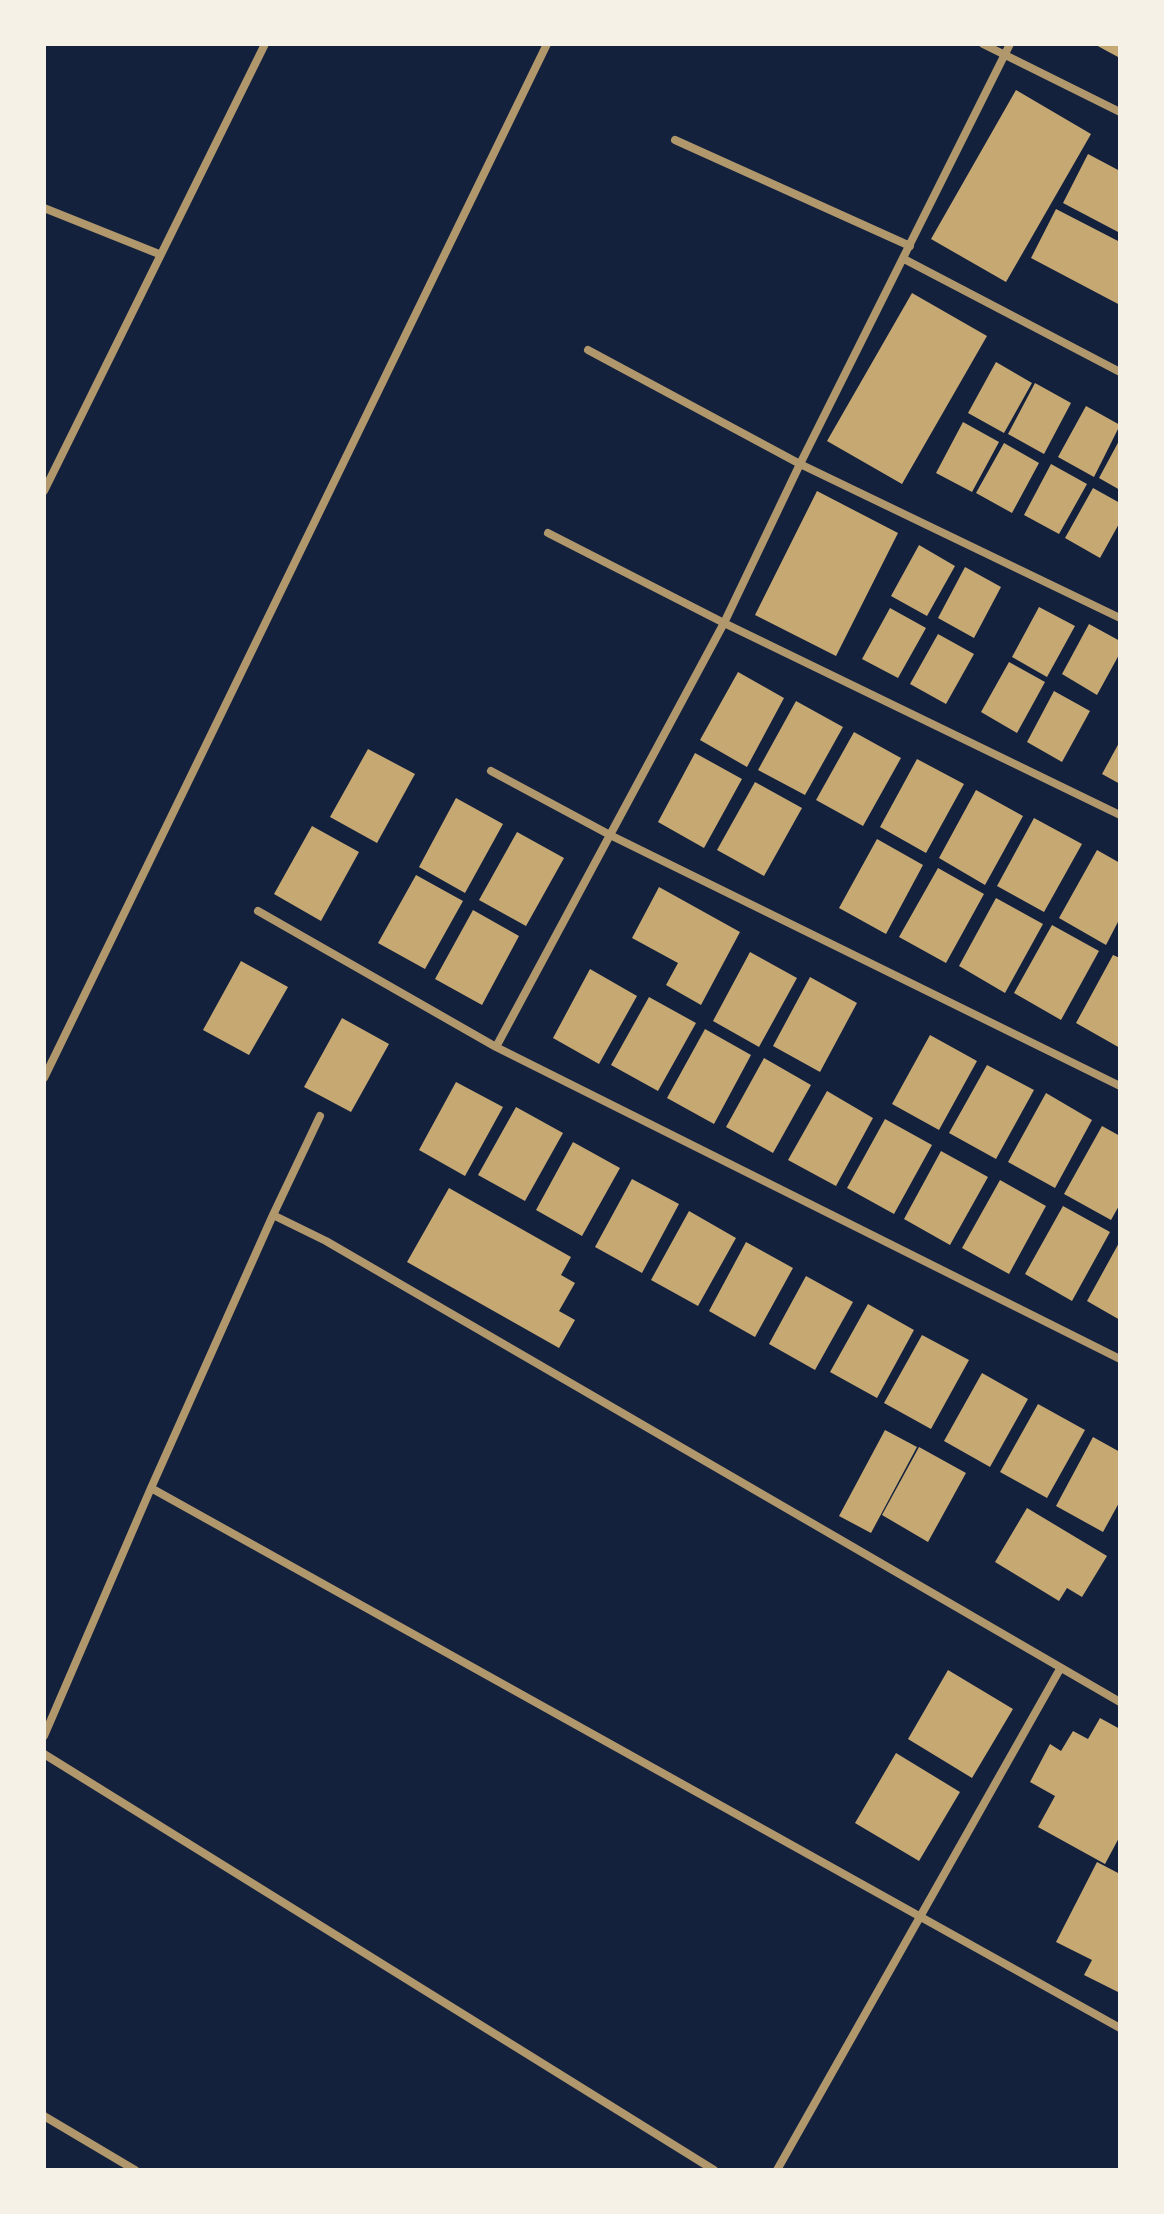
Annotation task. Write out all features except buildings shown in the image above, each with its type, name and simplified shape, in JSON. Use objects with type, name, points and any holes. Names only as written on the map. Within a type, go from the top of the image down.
[{"type":"street","points":[[44,491],[265,44]]},
{"type":"street","points":[[44,1078],[547,44]]},
{"type":"street","points":[[983,44],[1120,112]]},
{"type":"street","points":[[496,1047],[724,623],[1010,44]]},
{"type":"street","points":[[675,140],[910,246]]},
{"type":"street","points":[[44,208],[159,254]]},
{"type":"street","points":[[904,259],[1120,372]]},
{"type":"street","points":[[588,350],[800,464],[1120,618]]},
{"type":"street","points":[[44,466],[54,470]]},
{"type":"street","points":[[548,533],[724,623],[1120,815]]},
{"type":"street","points":[[491,771],[610,835],[1120,1086]]},
{"type":"street","points":[[258,911],[496,1047],[1120,1359]]},
{"type":"street","points":[[44,1736],[151,1488],[320,1116]]},
{"type":"street","points":[[273,1215],[326,1241],[1120,1702]]},
{"type":"street","points":[[151,1488],[1120,2028]]},
{"type":"street","points":[[777,2170],[1060,1669]]},
{"type":"street","points":[[44,1754],[714,2170]]},
{"type":"street","points":[[44,2116],[135,2170]]}]
